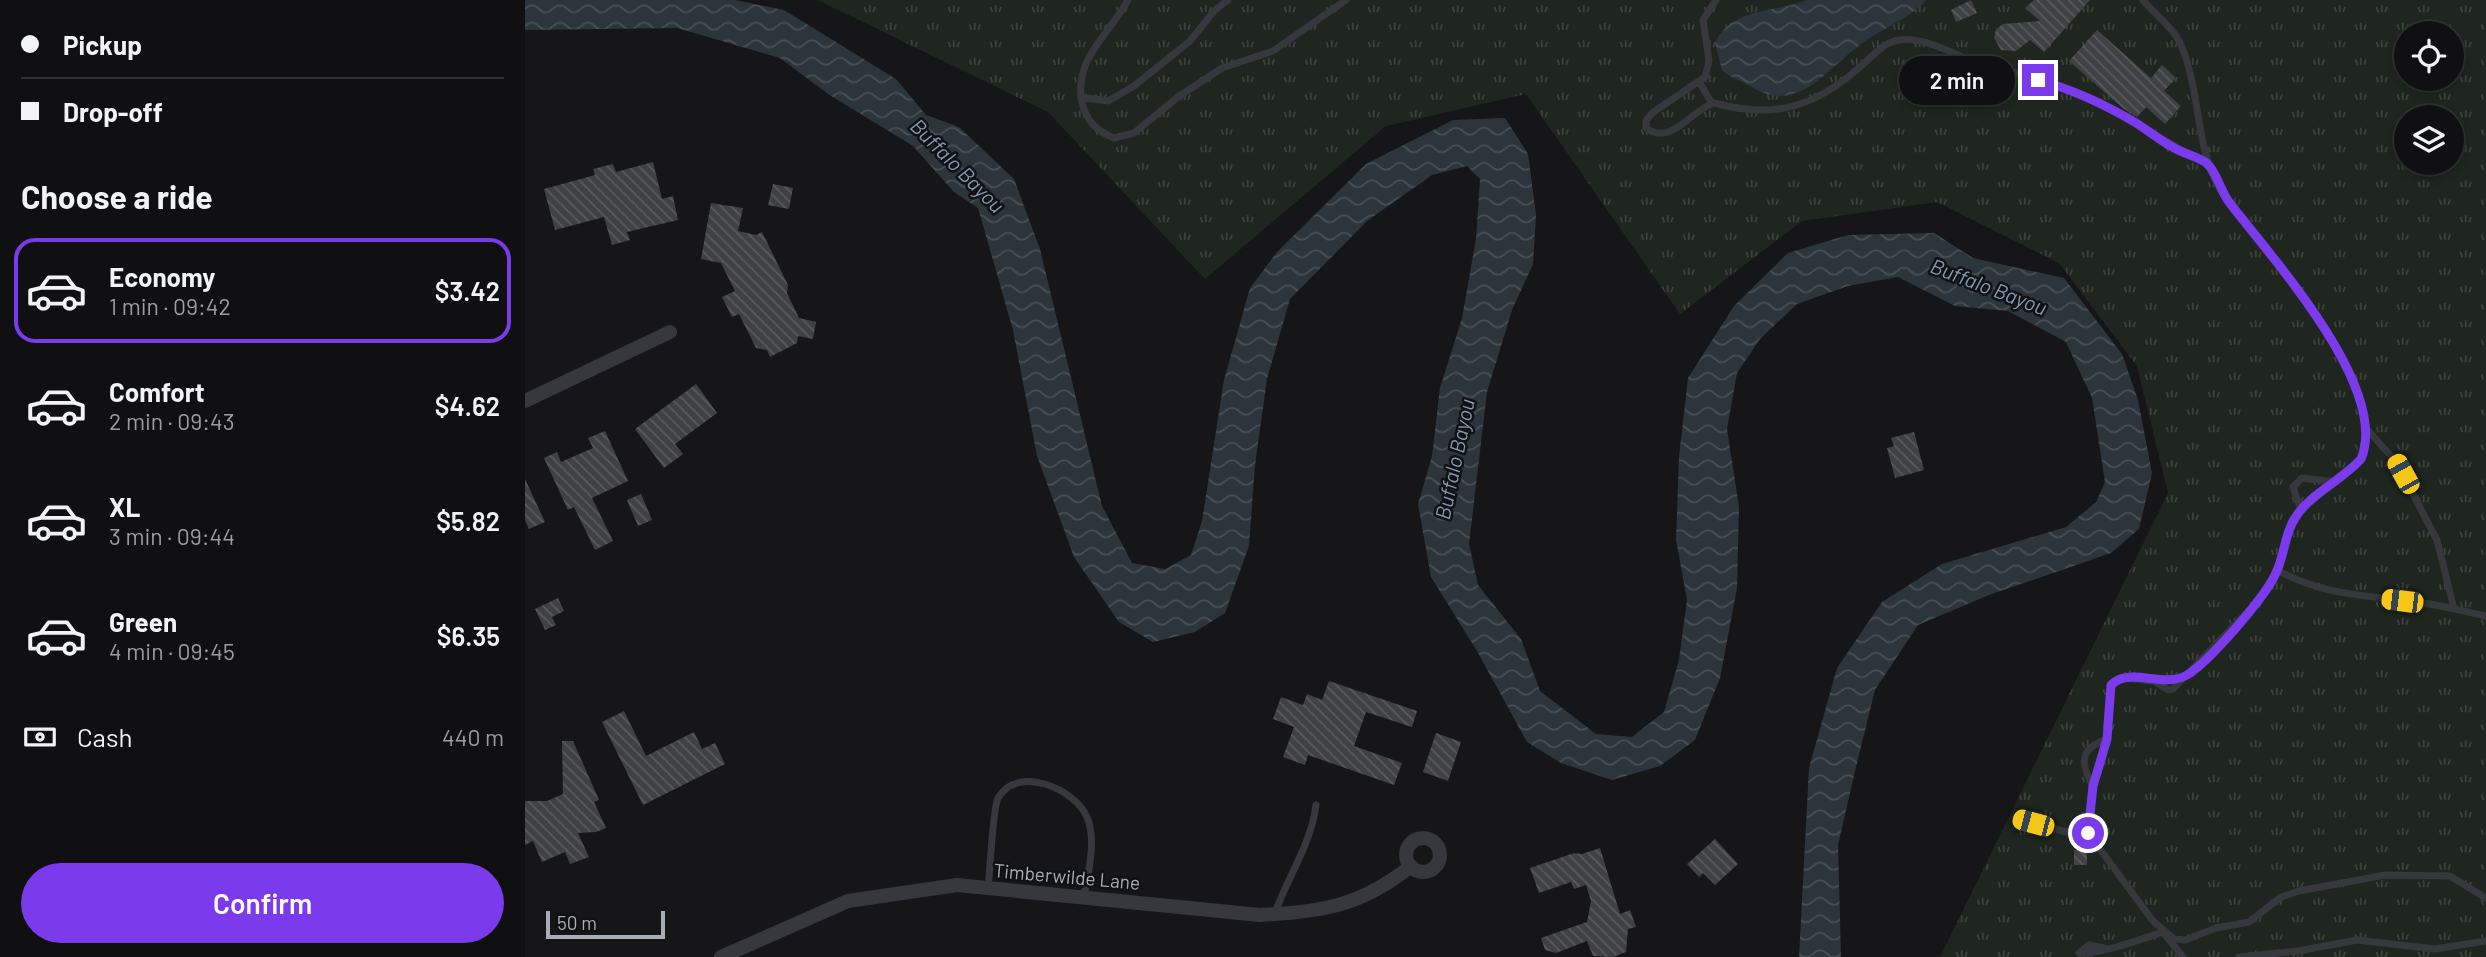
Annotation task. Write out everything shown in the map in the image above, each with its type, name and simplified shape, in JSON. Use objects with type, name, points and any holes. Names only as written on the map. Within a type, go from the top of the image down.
[{"type":"street","points":[[525,401],[670,332]]},
{"type":"street","name":"Timberwilde Lane","points":[[721,957],[848,901],[957,885],[1275,914],[1308,913],[1344,905],[1383,888],[1411,866]]},
{"type":"lane","points":[[1128,0],[1081,73],[1081,97],[1089,121],[1106,135],[1123,138],[1135,133],[1209,76],[1273,51],[1346,0]]},
{"type":"lane","points":[[1081,97],[1108,101],[1134,86],[1190,41],[1213,11],[1228,0]]},
{"type":"lane","points":[[1716,0],[1703,20],[1709,61],[1705,76],[1700,83],[1652,113],[1646,121],[1646,128],[1661,135],[1670,133],[1712,104],[1754,112],[1794,107],[1842,82],[1884,45],[1899,40],[1918,40],[2006,73],[2059,85],[2135,122],[2174,148],[2208,163]]},
{"type":"lane","points":[[2143,0],[2181,45],[2208,163],[2227,201],[2297,288],[2330,337],[2358,395],[2365,428],[2365,450],[2361,459],[2301,510],[2290,526],[2277,570],[2257,602],[2188,675],[2162,682],[2124,678],[2111,685],[2107,739],[2093,786],[2088,833],[2183,957]]},
{"type":"lane","points":[[1700,83],[1712,104]]},
{"type":"lane","points":[[2365,428],[2396,462],[2437,540],[2454,609]]},
{"type":"lane","points":[[2301,510],[2293,487],[2302,478],[2336,482]]},
{"type":"lane","points":[[2277,570],[2300,583],[2335,594],[2417,602],[2486,616]]},
{"type":"lane","points":[[2093,786],[2083,769],[2084,757],[2090,747],[2107,739]]},
{"type":"lane","points":[[988,888],[996,801],[1007,789],[1027,781],[1062,792],[1081,808],[1088,819],[1091,848],[1084,897]]},
{"type":"lane","points":[[1275,914],[1285,885],[1304,852],[1314,824],[1316,805]]},
{"type":"lane","points":[[2015,818],[2077,835],[2088,833]]},
{"type":"lane","points":[[2104,948],[2162,932],[2174,939],[2185,940],[2216,928],[2249,922],[2281,897],[2385,875],[2450,876],[2486,898]]},
{"type":"lane","points":[[2239,957],[2298,951],[2357,940],[2404,948],[2435,949],[2486,941]]},
{"type":"green space","points":[[818,0],[2486,0],[2486,957],[1940,957],[2168,493],[2137,366],[2059,263],[1937,202],[1802,221],[1680,314],[1526,94],[1386,126],[1205,279],[1048,112]]},
{"type":"water","name":"Buffalo Bayou","points":[[525,0],[735,0],[784,10],[896,79],[926,115],[959,127],[1014,179],[1040,249],[1102,506],[1132,563],[1165,569],[1191,555],[1202,521],[1224,380],[1250,288],[1277,252],[1366,164],[1453,120],[1505,118],[1528,154],[1536,215],[1533,264],[1512,310],[1487,392],[1469,544],[1478,585],[1521,639],[1540,691],[1596,734],[1632,737],[1664,712],[1679,660],[1687,600],[1676,540],[1679,457],[1688,378],[1734,306],[1788,253],[1848,235],[1934,233],[1973,258],[2064,278],[2122,354],[2138,400],[2152,473],[2139,529],[2111,553],[1989,595],[1918,625],[1875,690],[1856,767],[1838,845],[1841,957],[1799,957],[1809,768],[1837,668],[1882,602],[1942,564],[2066,527],[2096,502],[2105,482],[2092,398],[2066,342],[2008,311],[1955,306],[1898,277],[1848,286],[1797,304],[1760,339],[1737,373],[1727,429],[1739,507],[1737,588],[1720,678],[1695,740],[1660,766],[1612,780],[1561,763],[1527,742],[1477,651],[1431,577],[1418,504],[1432,456],[1440,388],[1462,318],[1476,239],[1480,179],[1467,166],[1432,175],[1367,221],[1290,299],[1267,379],[1255,465],[1249,546],[1225,613],[1195,632],[1153,642],[1119,622],[1074,557],[1037,456],[1013,330],[978,208],[954,192],[913,146],[828,94],[780,58],[677,28],[525,30]]},
{"type":"water","points":[[1807,0],[1926,0],[1904,18],[1850,52],[1825,75],[1798,92],[1783,96],[1767,94],[1722,70],[1715,43],[1732,22],[1756,12]]},
{"type":"building","points":[[1971,0],[1977,13],[1956,22],[1951,10]]},
{"type":"building","points":[[2034,0],[2090,0],[2044,52],[2030,40],[2016,51],[2001,50],[1994,38],[1996,29],[2003,24],[2040,21],[2025,8]]},
{"type":"building","points":[[2097,30],[2151,78],[2162,65],[2176,78],[2164,91],[2181,106],[2165,124],[2146,107],[2137,117],[2124,109],[2069,61]]},
{"type":"building","points":[[653,162],[662,199],[673,196],[678,220],[627,232],[630,240],[612,245],[604,217],[555,230],[544,189],[595,175],[593,169],[613,164],[616,172]]},
{"type":"building","points":[[773,184],[793,188],[789,209],[768,205]]},
{"type":"building","points":[[711,203],[743,208],[738,231],[756,235],[762,232],[788,285],[787,293],[799,318],[816,322],[813,339],[798,336],[797,343],[770,357],[767,350],[756,348],[739,314],[732,317],[722,297],[735,291],[721,263],[701,259]]},
{"type":"building","points":[[696,384],[717,413],[675,444],[683,454],[664,468],[635,429]]},
{"type":"building","points":[[605,431],[628,481],[592,498],[613,541],[595,550],[574,507],[568,510],[544,458],[557,452],[561,462],[593,448],[588,438]]},
{"type":"building","points":[[1914,432],[1924,470],[1895,478],[1887,448],[1894,446],[1891,438]]},
{"type":"building","points":[[525,479],[545,522],[529,529],[525,520]]},
{"type":"building","points":[[641,494],[652,520],[638,526],[627,500]]},
{"type":"building","points":[[558,598],[564,611],[552,617],[556,625],[545,630],[535,609]]},
{"type":"building","points":[[1329,681],[1417,711],[1412,727],[1366,712],[1354,746],[1402,763],[1394,785],[1308,755],[1305,765],[1283,757],[1294,727],[1273,719],[1281,697],[1303,705],[1307,694],[1322,700]]},
{"type":"building","points":[[624,711],[646,756],[694,732],[702,749],[715,743],[725,764],[643,805],[602,722]]},
{"type":"building","points":[[1436,733],[1461,742],[1448,781],[1423,772]]},
{"type":"building","points":[[562,741],[573,741],[599,800],[594,802],[606,828],[596,832],[578,833],[589,857],[570,864],[565,852],[542,862],[533,841],[525,845],[525,801],[547,801],[563,794]]},
{"type":"building","points":[[1715,839],[1738,864],[1715,885],[1703,873],[1699,877],[1687,864]]},
{"type":"building","points":[[1600,848],[1620,914],[1630,910],[1636,927],[1628,929],[1626,952],[1613,957],[1593,956],[1587,941],[1556,953],[1545,950],[1541,938],[1587,922],[1591,901],[1586,885],[1574,889],[1571,882],[1539,893],[1530,868],[1574,853],[1582,854]]},
{"type":"building","points":[[2074,850],[2087,850],[2087,865],[2074,865]]},
{"type":"route","points":[[2038,80],[2059,85],[2135,122],[2174,148],[2208,163],[2227,201],[2271,253],[2330,337],[2358,395],[2365,425],[2365,450],[2361,459],[2299,512],[2290,526],[2276,574],[2257,602],[2221,643],[2188,675],[2162,682],[2124,678],[2111,685],[2107,739],[2088,810],[2088,833]]}]
